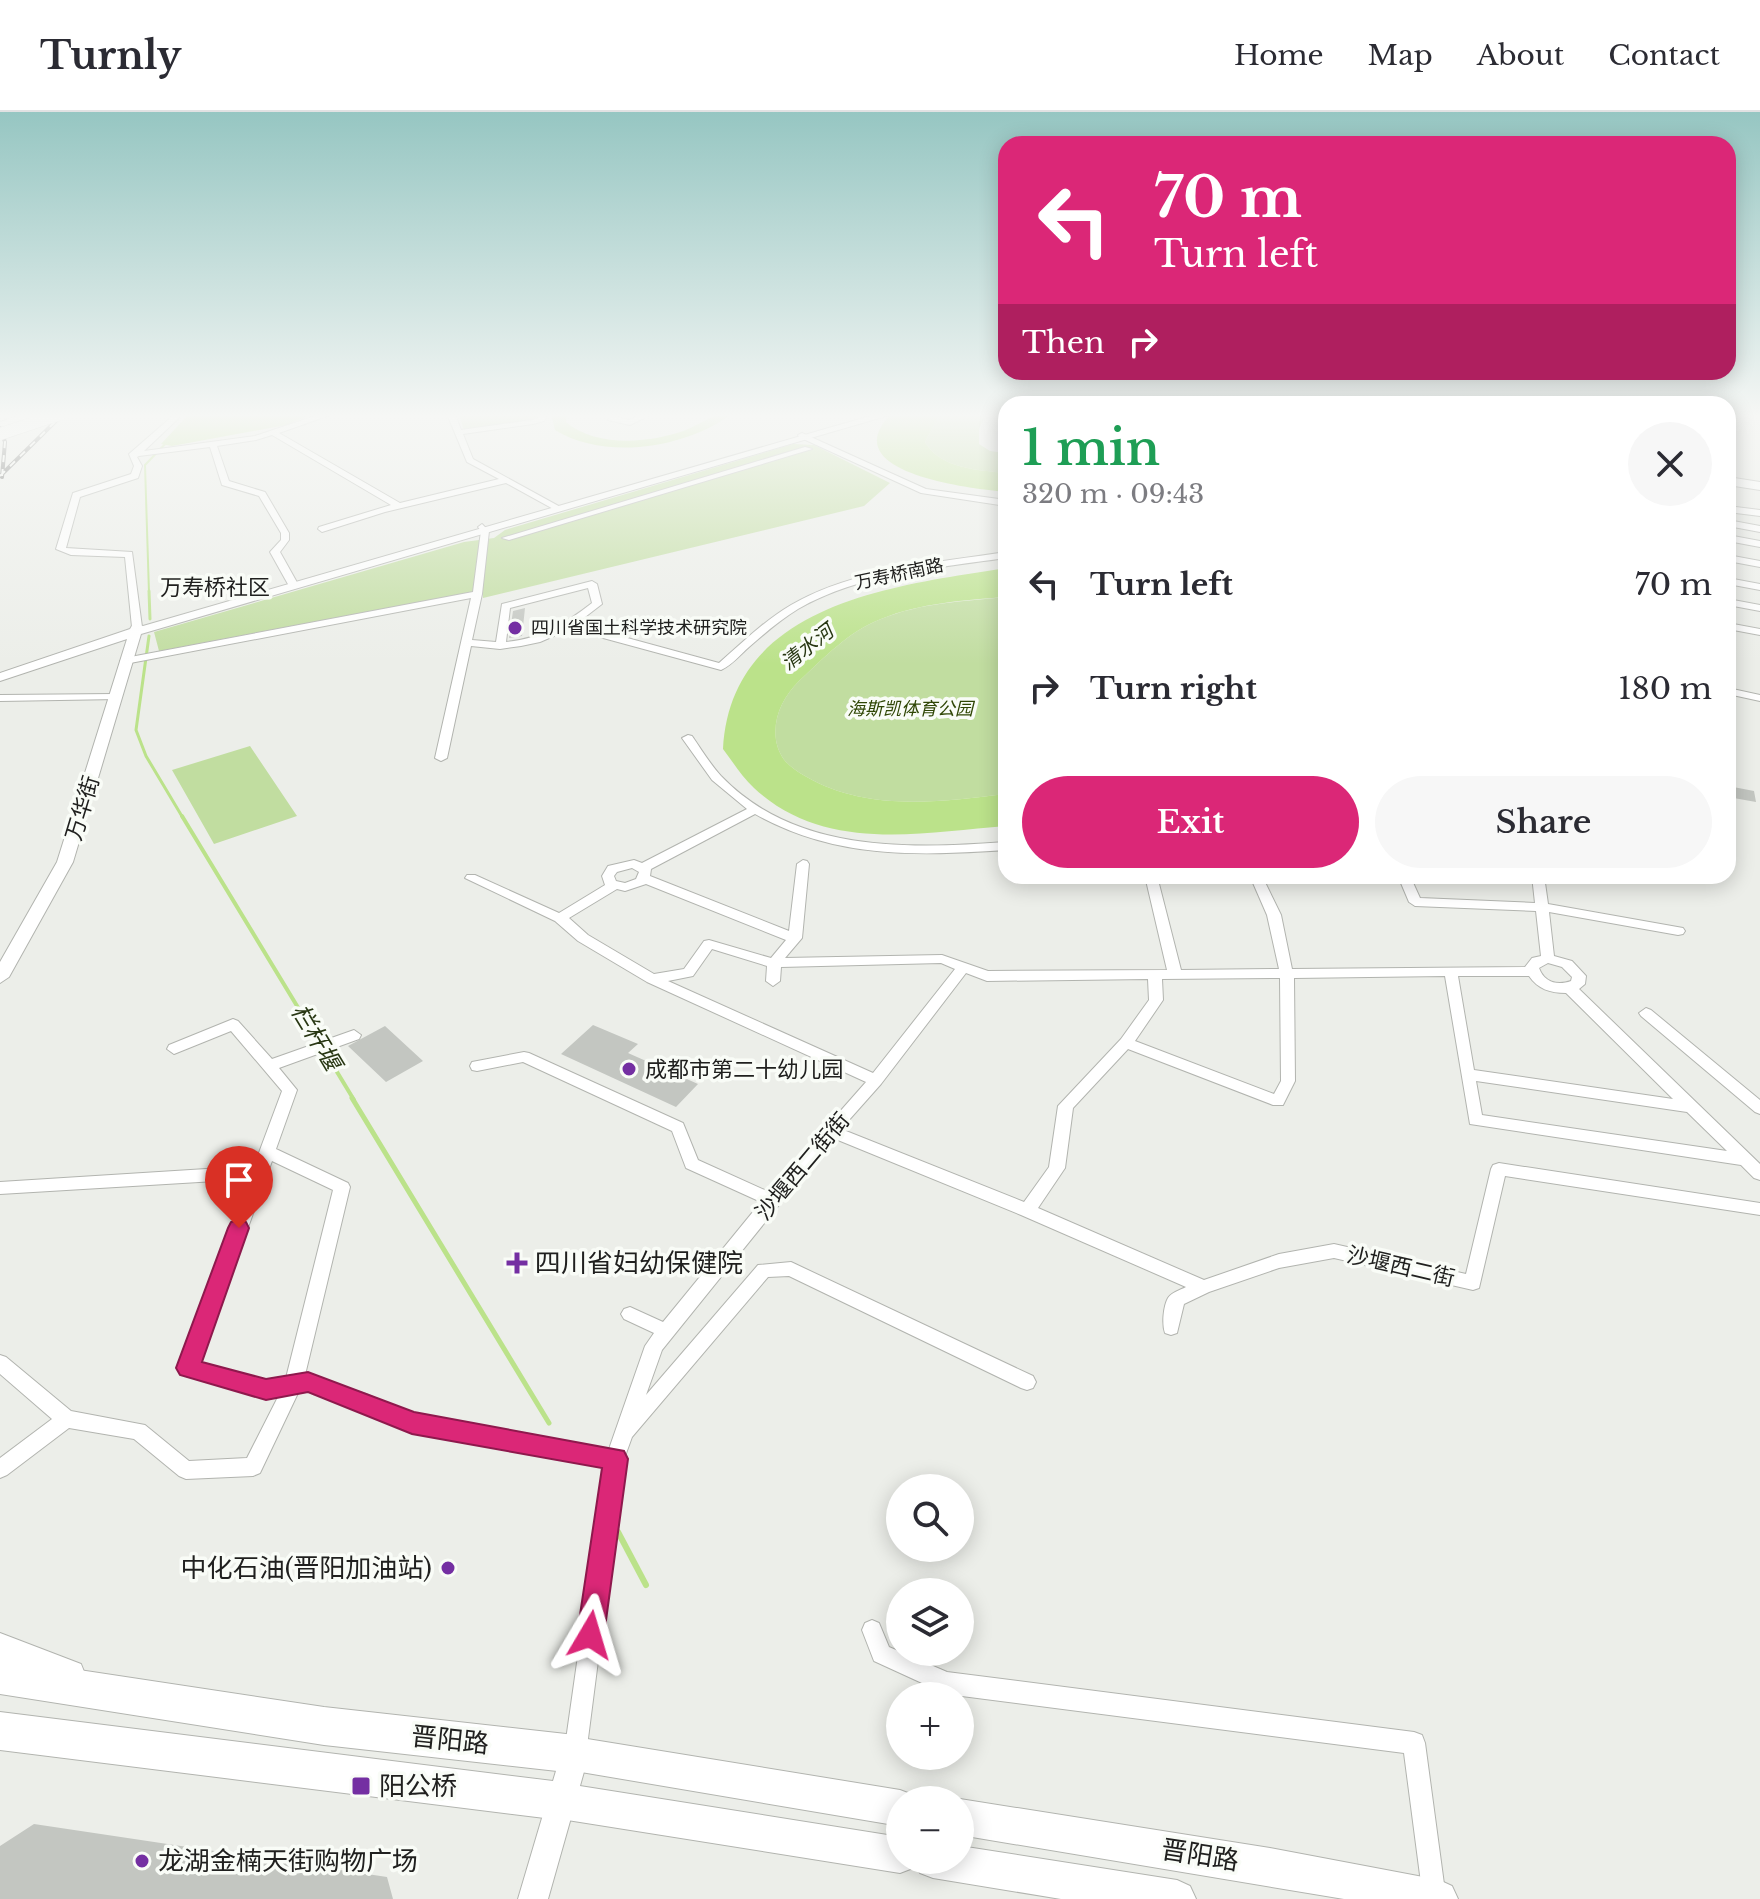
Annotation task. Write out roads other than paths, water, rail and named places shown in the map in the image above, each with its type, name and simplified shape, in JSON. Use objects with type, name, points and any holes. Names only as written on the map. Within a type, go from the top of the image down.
[{"type":"highway","name":"晋阳路","points":[[0,1676],[324,1726],[575,1754]]},
{"type":"highway","name":"晋阳路","points":[[3,1738],[561,1801]]},
{"type":"main road","name":"晋阳路","points":[[575,1754],[886,1806]]},
{"type":"main road","name":"晋阳路","points":[[561,1801],[886,1853]]},
{"type":"main road","name":"晋阳路","points":[[974,1819],[1270,1866],[1437,1898]]},
{"type":"main road","name":"晋阳路","points":[[974,1867],[1177,1899]]},
{"type":"street","points":[[75,497],[60,546],[71,552],[129,554],[136,630]]},
{"type":"street","points":[[264,497],[285,533],[285,540],[275,552],[292,584]]},
{"type":"street","points":[[384,497],[399,506]]},
{"type":"street","points":[[322,529],[435,497]]},
{"type":"street","points":[[540,497],[558,507],[599,497]]},
{"type":"street","points":[[0,669],[594,497]]},
{"type":"street","points":[[506,538],[636,497]]},
{"type":"street","points":[[968,497],[998,502]]},
{"type":"street","points":[[582,502],[596,511]]},
{"type":"street","points":[[1736,510],[1760,513]]},
{"type":"street","points":[[1736,524],[1760,529]]},
{"type":"street","points":[[441,758],[477,594],[484,529]]},
{"type":"street","points":[[1736,540],[1760,544]]},
{"type":"street","name":"万寿桥南路","points":[[572,626],[721,667],[797,606],[830,591],[900,572],[998,556]]},
{"type":"street","points":[[1736,560],[1760,564]]},
{"type":"street","points":[[1736,582],[1760,587]]},
{"type":"street","points":[[466,643],[500,646],[540,642],[572,626],[597,604],[592,584],[505,606],[500,646]]},
{"type":"street","points":[[125,661],[477,594]]},
{"type":"street","points":[[1736,604],[1760,608]]},
{"type":"street","points":[[1736,628],[1760,632]]},
{"type":"street","points":[[0,677],[136,630]]},
{"type":"street","name":"万华街","points":[[0,977],[65,862],[136,630]]},
{"type":"street","points":[[1736,693],[1760,698]]},
{"type":"street","points":[[0,698],[115,697]]},
{"type":"street","points":[[688,738],[720,781],[755,809],[801,833],[842,846],[890,850],[998,846]]},
{"type":"street","points":[[560,918],[614,885],[631,886],[644,873],[755,809]]},
{"type":"street","points":[[614,885],[608,876],[617,866],[634,864],[644,873],[795,938]]},
{"type":"street","points":[[773,981],[774,963],[795,938],[803,864]]},
{"type":"street","points":[[471,878],[560,918],[583,938],[652,979],[876,1080]]},
{"type":"street","points":[[1153,884],[1175,975]]},
{"type":"street","points":[[1126,1043],[1278,1101],[1288,1081],[1287,975],[1274,915],[1260,884]]},
{"type":"street","points":[[1407,884],[1415,902],[1542,907],[1678,931]]},
{"type":"street","points":[[1539,884],[1548,959]]},
{"type":"street","points":[[652,979],[688,973],[709,944],[774,963],[942,959],[987,976],[1532,971]]},
{"type":"street","points":[[1548,959],[1561,961],[1577,972],[1578,984],[1569,988],[1550,986],[1538,980],[1532,971],[1533,964],[1548,959]]},
{"type":"street","name":"沙堰西二街街","points":[[575,1754],[615,1459],[654,1346],[771,1200],[876,1080],[964,967]]},
{"type":"street","points":[[1451,974],[1475,1120],[1746,1160]]},
{"type":"street","points":[[1027,1210],[1057,1168],[1066,1106],[1126,1043],[1156,1000],[1155,975]]},
{"type":"street","points":[[1569,988],[1760,1174]]},
{"type":"street","points":[[1646,1013],[1760,1108]]},
{"type":"street","points":[[174,1049],[233,1024],[290,1090],[188,1368],[266,1389],[308,1382],[366,1402],[412,1423],[615,1459]]},
{"type":"street","points":[[269,1066],[354,1035]]},
{"type":"street","points":[[477,1066],[524,1057],[664,1120],[678,1127],[692,1164],[771,1200]]},
{"type":"street","points":[[1467,1074],[1692,1107]]},
{"type":"street","points":[[830,1131],[1027,1210],[1203,1287]]},
{"type":"street","points":[[0,1363],[66,1419],[138,1431],[186,1470],[253,1467],[293,1385],[342,1187],[267,1152]]},
{"type":"street","name":"沙堰西二街","points":[[1171,1328],[1176,1300],[1203,1287],[1279,1261],[1334,1251],[1473,1283],[1499,1169],[1760,1209]]},
{"type":"street","points":[[0,1188],[259,1172]]},
{"type":"street","points":[[623,1437],[764,1270],[791,1269],[1027,1382]]},
{"type":"street","points":[[630,1314],[666,1331]]},
{"type":"street","points":[[0,1469],[66,1419]]},
{"type":"street","points":[[872,1630],[881,1654],[946,1683],[1414,1743],[1437,1898]]},
{"type":"street","points":[[0,1646],[125,1696]]},
{"type":"street","points":[[533,1899],[575,1754]]},
{"type":"water","name":"清水河","points":[[998,569],[998,598],[911,609],[869,624],[848,638],[827,654],[788,694],[778,715],[775,732],[777,746],[786,761],[799,773],[853,795],[903,802],[998,795],[998,827],[874,834],[811,822],[781,809],[754,788],[723,749],[733,700],[755,662],[786,632],[825,610],[915,583]]},
{"type":"waterway","name":"栏杆堰","points":[[146,497],[149,593]]},
{"type":"waterway","name":"栏杆堰","points":[[149,591],[150,619]]},
{"type":"waterway","name":"栏杆堰","points":[[149,636],[136,730],[146,756],[183,818]]},
{"type":"waterway","name":"栏杆堰","points":[[182,816],[354,1100]]},
{"type":"waterway","name":"栏杆堰","points":[[352,1098],[549,1423]]},
{"type":"waterway","name":"栏杆堰","points":[[618,1532],[646,1585]]},
{"type":"place","name":"四川省国土科学技术研究院","points":[[515,628]]},
{"type":"place","name":"成都市第二十幼儿园","points":[[629,1069]]},
{"type":"place","name":"四川省妇幼保健院","points":[[517,1263]]},
{"type":"place","name":"中化石油(晋阳加油站)","points":[[448,1568]]},
{"type":"place","name":"阳公桥","points":[[361,1786]]},
{"type":"place","name":"龙湖金楠天街购物广场","points":[[142,1861]]},
{"type":"district","name":"万寿桥社区","points":[[215,587]]},
{"type":"park label","name":"海斯凯体育公园","points":[[910,709]]}]
